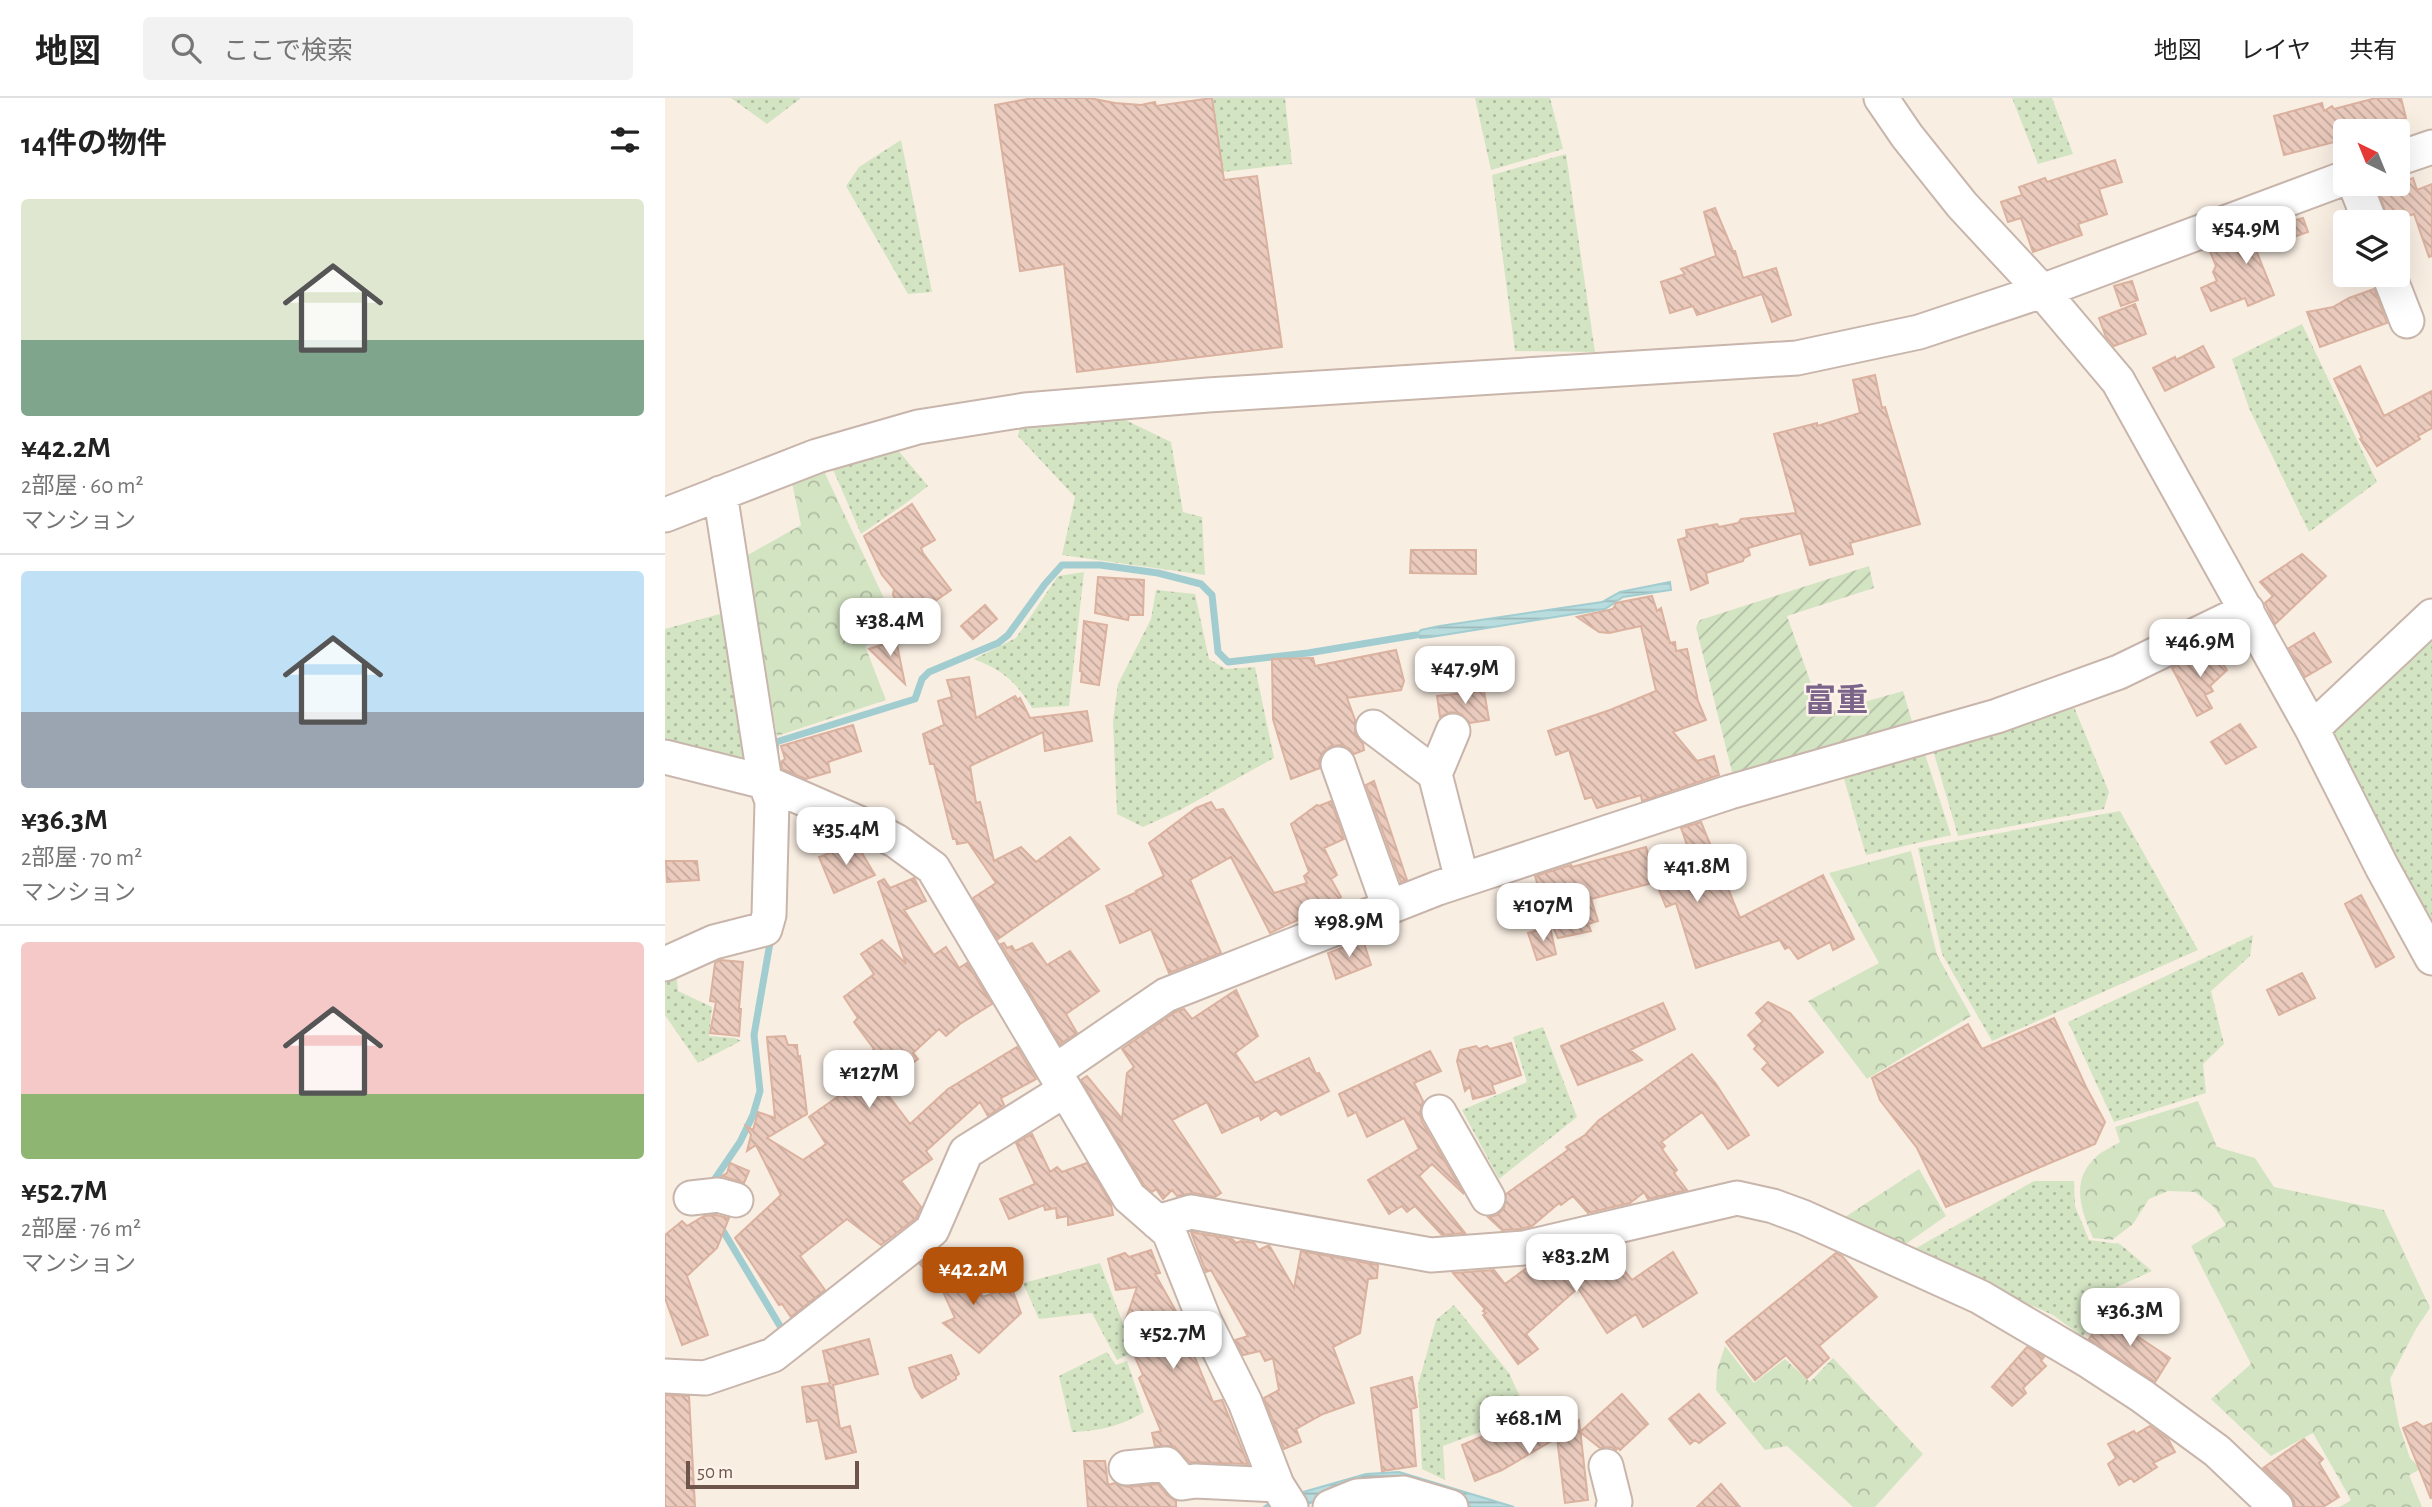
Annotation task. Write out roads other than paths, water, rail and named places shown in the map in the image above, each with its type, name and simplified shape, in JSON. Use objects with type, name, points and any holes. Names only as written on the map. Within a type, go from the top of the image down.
[{"type":"street","points":[[1881,98],[1962,205],[2042,291],[2118,381],[2312,729],[2432,958]]},
{"type":"street","points":[[2410,155],[2432,147]]},
{"type":"street","points":[[665,515],[817,456],[918,427],[1025,410],[1208,395],[1797,358],[1919,332],[2042,291],[2333,182]]},
{"type":"street","points":[[2394,287],[2407,321]]},
{"type":"street","points":[[665,964],[715,942],[765,929],[770,902],[772,801],[765,782],[720,493]]},
{"type":"street","points":[[665,1376],[705,1378],[773,1355],[932,1230],[966,1152],[1166,995],[1462,880],[1730,792],[1997,716],[2119,672],[2247,610]]},
{"type":"street","points":[[2312,729],[2432,615]]},
{"type":"street","points":[[1373,727],[1435,774]]},
{"type":"street","points":[[1453,731],[1435,774],[1462,880]]},
{"type":"street","points":[[665,757],[765,782],[875,830],[896,841],[933,868],[1129,1197],[1169,1231],[1205,1322],[1245,1402],[1284,1496]]},
{"type":"street","points":[[1338,764],[1389,907]]},
{"type":"street","points":[[1439,1112],[1488,1198]]},
{"type":"street","points":[[691,1198],[718,1195],[736,1200]]},
{"type":"street","points":[[1157,1222],[1191,1212],[1431,1255],[1524,1248],[1737,1198],[1773,1206],[1980,1297],[2075,1353],[2142,1396],[2217,1451],[2276,1507]]},
{"type":"street","points":[[1126,1468],[1166,1464],[1182,1483],[1195,1481],[1284,1496]]},
{"type":"street","points":[[1607,1466],[1615,1502],[1613,1507]]},
{"type":"street","points":[[1330,1507],[1357,1496],[1404,1493],[1451,1507]]},
{"type":"water","points":[[1670,582],[1671,590],[1623,597],[1605,609],[1431,637],[1420,638],[1416,635],[1421,630],[1440,626],[1602,602],[1620,592]]},
{"type":"water","points":[[1399,1472],[1514,1507],[1471,1507],[1430,1493],[1357,1490],[1296,1507],[1264,1507],[1272,1501],[1366,1474]]},
{"type":"waterway","points":[[775,751],[776,742],[915,699],[922,679],[929,672],[998,643],[1008,635],[1062,565],[1100,565],[1158,573],[1201,584],[1212,595],[1218,652],[1228,662],[1308,653],[1416,635]]},
{"type":"waterway","points":[[710,1186],[740,1142],[753,1115],[760,1091],[754,1035],[771,937]]},
{"type":"waterway","points":[[707,1204],[783,1331]]},
{"type":"district","name":"富重","points":[[1836,700]]}]
